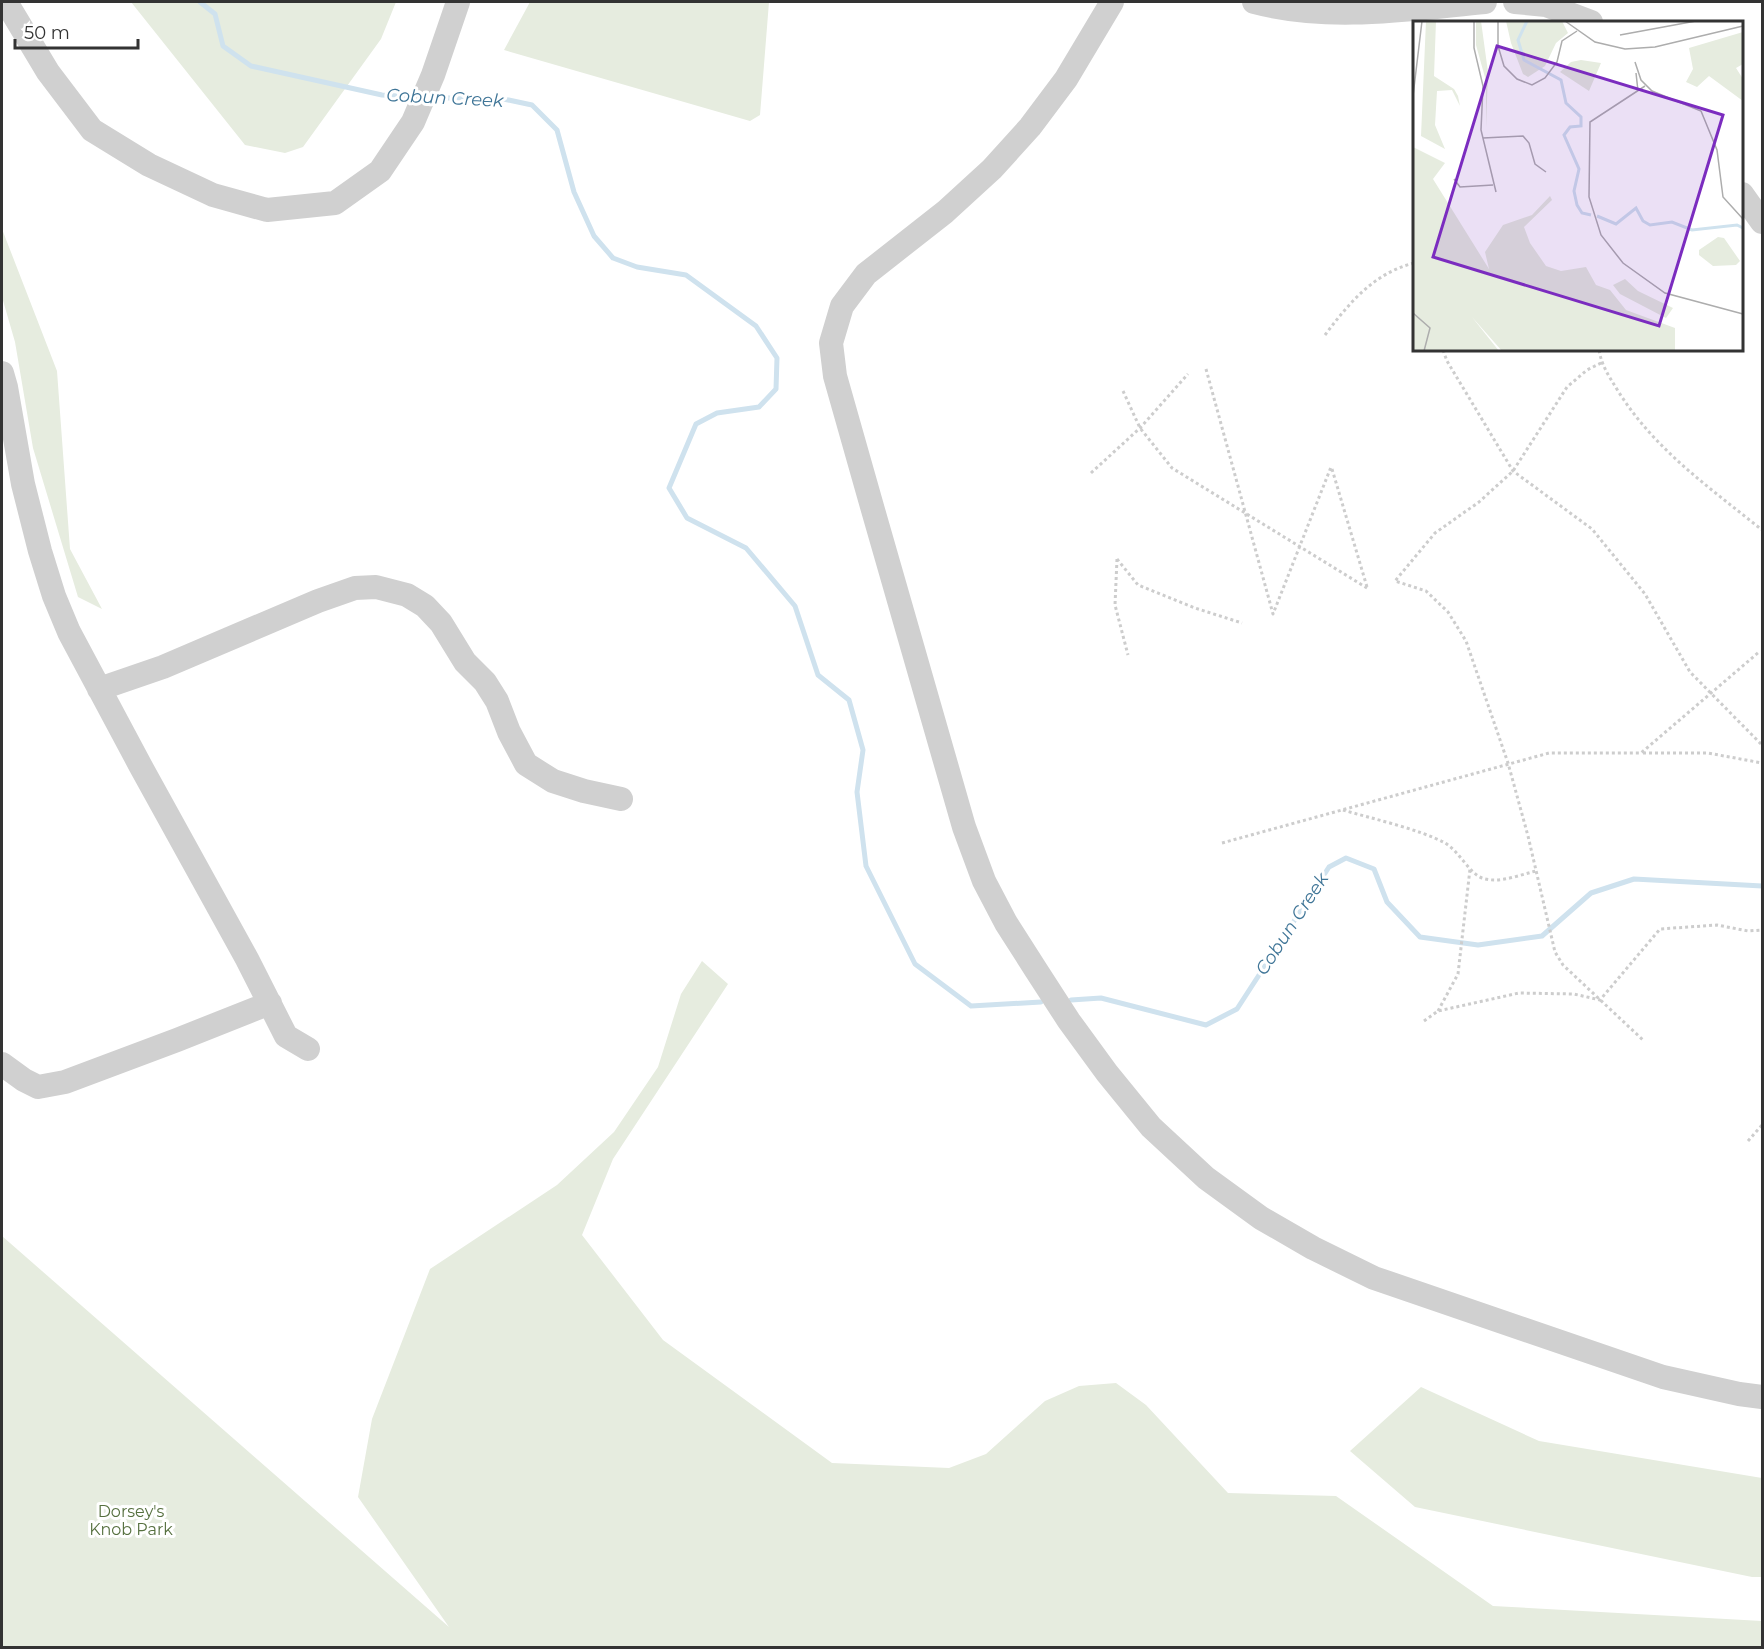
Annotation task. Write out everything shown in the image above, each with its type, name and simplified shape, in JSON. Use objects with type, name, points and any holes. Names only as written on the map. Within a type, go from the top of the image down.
[{"type":"lane","points":[[6,2],[48,72],[92,130],[149,165],[213,195],[267,210],[334,204],[381,171],[413,122],[433,75],[458,2]]},
{"type":"lane","points":[[1254,2],[1269,6],[1329,12],[1411,10],[1485,2]]},
{"type":"lane","points":[[1515,2],[1546,5],[1588,21]]},
{"type":"lane","points":[[1105,7],[1066,79],[1030,127],[992,170],[945,212],[866,273],[842,306],[831,343],[835,376],[873,510],[964,827],[984,881],[1006,923],[1069,1021],[1151,1127],[1206,1178],[1261,1218],[1313,1248],[1374,1278],[1663,1377],[1762,1397]]},
{"type":"lane","points":[[1743,195],[1762,222]]},
{"type":"lane","points":[[2,373],[23,484],[40,551],[65,623],[286,1036],[308,1049]]},
{"type":"lane","points":[[99,688],[163,667],[318,601],[355,588],[376,587],[407,595],[425,606],[441,623],[465,662],[491,691],[526,764],[553,781],[621,799]]},
{"type":"lane","points":[[2,1064],[38,1087],[65,1082],[270,1003]]},
{"type":"path","points":[[1325,335],[1348,303],[1373,282],[1398,267],[1413,263]]},
{"type":"path","points":[[1443,351],[1513,471],[1592,529],[1645,594],[1684,665],[1710,695],[1762,745]]},
{"type":"path","points":[[1599,351],[1601,363],[1634,416],[1674,460],[1762,530]]},
{"type":"path","points":[[1601,363],[1587,370],[1567,387],[1513,471],[1479,502],[1435,533],[1395,581],[1426,591],[1448,612],[1466,641],[1508,763],[1555,951],[1563,965],[1643,1040]]},
{"type":"path","points":[[1123,392],[1140,428],[1172,468],[1245,513],[1300,547],[1368,588],[1331,467],[1312,517],[1300,547],[1273,614],[1245,513],[1206,369]]},
{"type":"path","points":[[1091,473],[1140,428],[1188,374]]},
{"type":"path","points":[[1128,655],[1115,605],[1117,560],[1138,585],[1195,608],[1242,623]]},
{"type":"path","points":[[1641,753],[1759,652]]},
{"type":"path","points":[[1222,843],[1549,753],[1708,753],[1762,763]]},
{"type":"path","points":[[1342,810],[1445,843],[1459,854],[1470,869],[1480,877],[1495,880],[1536,871]]},
{"type":"path","points":[[1438,1011],[1458,974],[1470,869]]},
{"type":"path","points":[[1600,1000],[1660,929],[1717,925],[1762,930]]},
{"type":"path","points":[[1424,1021],[1438,1011],[1519,993],[1574,994],[1600,1000]]},
{"type":"path","points":[[1748,1141],[1762,1125]]},
{"type":"green space","points":[[131,2],[396,2],[381,39],[303,147],[285,153],[245,145]]},
{"type":"green space","points":[[530,2],[769,2],[760,115],[750,121],[504,50]]},
{"type":"green space","points":[[2,229],[57,371],[70,549],[102,609],[78,597],[33,448],[15,342],[2,297]]},
{"type":"green space","name":"Dorsey's Knob Park","points":[[702,961],[728,984],[613,1159],[582,1235],[663,1340],[832,1463],[949,1468],[986,1454],[1045,1401],[1079,1386],[1116,1383],[1146,1405],[1228,1493],[1336,1496],[1493,1606],[1762,1621],[1762,1647],[2,1647],[2,1236],[449,1627],[358,1497],[372,1419],[430,1269],[557,1185],[614,1132],[658,1067],[681,994]]},
{"type":"green space","points":[[1421,1387],[1539,1441],[1762,1478],[1762,1577],[1752,1577],[1415,1507],[1350,1451]]},
{"type":"waterway","name":"Cobun Creek","points":[[200,2],[215,14],[223,46],[251,66],[382,95],[415,97]]},
{"type":"waterway","name":"Cobun Creek","points":[[431,98],[499,98],[532,105],[557,130],[574,192],[594,236],[613,258],[637,267],[686,275],[756,326],[777,358],[776,389],[759,407],[717,413],[696,424],[669,488],[687,518],[746,548],[795,606],[818,675],[849,700],[863,750],[857,792],[866,866],[915,964],[971,1006],[1041,1002]]},
{"type":"waterway","name":"Cobun Creek","points":[[1071,1000],[1101,998],[1206,1025],[1237,1009],[1329,867],[1346,858],[1374,869],[1387,902],[1420,937],[1478,945],[1542,936],[1591,893],[1634,879],[1762,886]]}]
